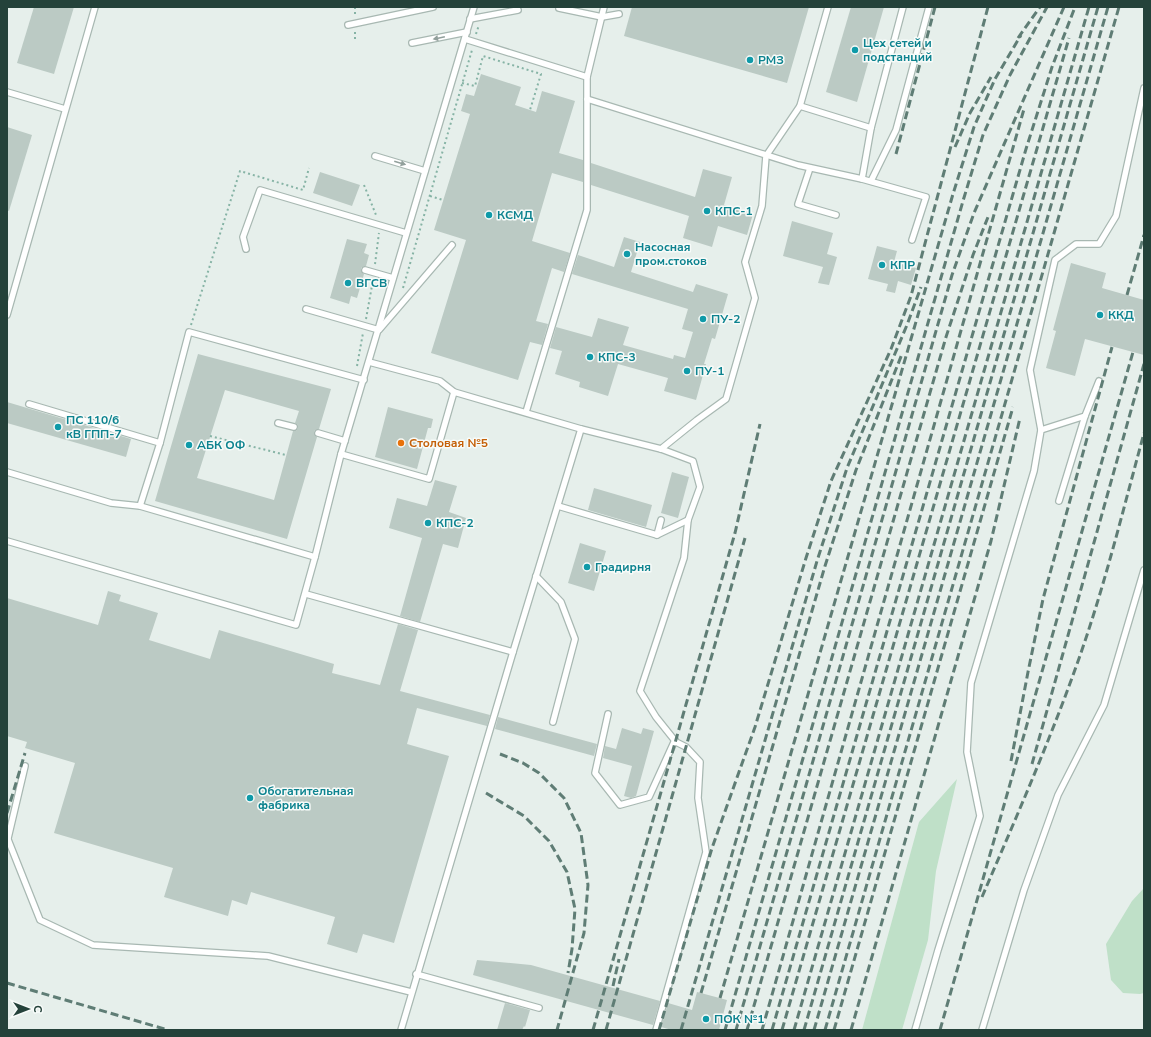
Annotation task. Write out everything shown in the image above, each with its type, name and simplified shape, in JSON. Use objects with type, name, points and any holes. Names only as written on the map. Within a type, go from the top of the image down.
[{"type":"lane","points":[[7,315],[95,7]]},
{"type":"lane","points":[[348,25],[433,7]]},
{"type":"lane","points":[[7,541],[296,625],[306,594],[341,454],[474,7]]},
{"type":"lane","points":[[526,412],[587,210],[587,76],[604,7]]},
{"type":"lane","points":[[661,449],[726,399],[755,298],[745,262],[762,206],[766,156],[800,106],[828,7]]},
{"type":"lane","points":[[862,179],[871,128],[903,7]]},
{"type":"lane","points":[[871,181],[896,130],[929,7]]},
{"type":"lane","points":[[559,8],[602,17],[619,14]]},
{"type":"lane","points":[[470,19],[518,10]]},
{"type":"lane","points":[[412,43],[467,32]]},
{"type":"lane","points":[[465,39],[587,76]]},
{"type":"lane","points":[[915,1030],[938,950],[980,816],[967,752],[971,683],[1034,471],[1041,430],[1030,370],[1055,260],[1076,244],[1099,244],[1116,216],[1144,88]]},
{"type":"lane","points":[[7,92],[65,109]]},
{"type":"lane","points":[[587,99],[766,156],[810,168],[871,181],[926,197],[912,240]]},
{"type":"lane","points":[[800,106],[871,128]]},
{"type":"lane","points":[[375,156],[425,171]]},
{"type":"lane","points":[[810,168],[798,204],[836,215]]},
{"type":"lane","points":[[246,249],[243,236],[260,190],[406,233]]},
{"type":"lane","points":[[379,330],[452,245]]},
{"type":"lane","points":[[365,270],[393,278]]},
{"type":"lane","points":[[306,309],[379,330]]},
{"type":"lane","points":[[140,506],[160,442],[189,332],[364,380]]},
{"type":"lane","points":[[369,362],[440,381],[454,392],[581,429],[661,449],[693,461],[700,487],[688,520],[684,558],[640,691],[656,717],[676,742],[686,747],[700,762],[698,798],[706,852],[656,1030]]},
{"type":"lane","points":[[1059,500],[1085,416],[1098,381]]},
{"type":"lane","points":[[341,454],[429,479],[454,392]]},
{"type":"lane","points":[[29,404],[160,442]]},
{"type":"lane","points":[[1041,430],[1085,416]]},
{"type":"lane","points":[[278,423],[294,427]]},
{"type":"lane","points":[[401,1030],[416,974],[581,429]]},
{"type":"lane","points":[[318,433],[345,441]]},
{"type":"lane","points":[[7,472],[111,503],[140,506],[315,557]]},
{"type":"lane","points":[[558,506],[657,535],[688,520]]},
{"type":"lane","points":[[657,535],[661,520]]},
{"type":"lane","points":[[982,1030],[1024,890],[1058,795],[1104,705],[1144,570]]},
{"type":"lane","points":[[536,576],[561,602],[574,639],[553,722]]},
{"type":"lane","points":[[306,594],[513,652]]},
{"type":"lane","points":[[608,714],[595,773],[620,805],[649,797],[675,740]]},
{"type":"lane","points":[[25,766],[7,837],[40,920],[93,945],[268,956],[411,992]]},
{"type":"lane","points":[[416,974],[539,1008]]},
{"type":"path","points":[[401,293],[482,17]]},
{"type":"path","points":[[462,83],[475,86],[483,56],[541,74],[530,110]]},
{"type":"path","points":[[430,196],[443,200]]},
{"type":"path","points":[[210,436],[286,455]]},
{"type":"green space","points":[[957,779],[936,871],[928,940],[902,1030],[862,1030],[919,822]]},
{"type":"green space","points":[[1144,888],[1144,993],[1123,993],[1111,980],[1106,944],[1132,901]]},
{"type":"building","points":[[34,7],[74,7],[54,74],[17,63]]},
{"type":"building","name":"РМЗ","points":[[632,7],[809,7],[787,83],[624,36]]},
{"type":"building","name":"Цех сетей и подстанций","points":[[851,7],[884,7],[857,102],[826,92]]},
{"type":"building","name":"КСМД","points":[[481,74],[521,87],[515,105],[536,112],[542,91],[575,101],[559,153],[583,160],[583,182],[552,173],[532,241],[570,253],[564,272],[552,268],[536,321],[548,324],[542,345],[530,342],[518,380],[431,353],[466,240],[434,230],[470,114],[461,111],[466,94],[474,96]]},
{"type":"building","points":[[7,127],[32,135],[9,211],[7,210]]},
{"type":"building","points":[[591,163],[695,197],[703,169],[732,177],[724,205],[753,214],[747,235],[718,226],[712,247],[683,238],[689,216],[591,185]]},
{"type":"building","points":[[320,172],[360,185],[352,206],[313,193]]},
{"type":"building","points":[[792,221],[833,233],[827,254],[837,257],[829,285],[818,283],[823,267],[783,256]]},
{"type":"building","points":[[624,237],[640,242],[631,272],[693,292],[696,284],[728,294],[715,339],[712,338],[704,364],[706,364],[696,400],[664,391],[668,378],[618,364],[608,396],[579,387],[580,382],[555,374],[562,351],[550,348],[556,327],[592,337],[598,318],[629,327],[623,345],[673,359],[674,355],[685,358],[693,332],[682,329],[688,309],[572,274],[578,255],[614,267]]},
{"type":"building","name":"ВГСВ","points":[[347,239],[367,244],[364,253],[369,255],[366,266],[361,268],[361,271],[364,274],[357,298],[351,296],[349,304],[330,298]]},
{"type":"building","name":"КПР","points":[[877,246],[897,251],[894,262],[916,268],[911,285],[898,281],[895,293],[886,291],[888,284],[868,279]]},
{"type":"building","name":"ККД","points":[[1071,263],[1106,273],[1102,288],[1144,300],[1144,355],[1085,339],[1075,376],[1046,368],[1056,331],[1053,330]]},
{"type":"building","name":"АБК ОФ","points":[[198,354],[331,389],[319,429],[315,430],[314,432],[317,437],[287,539],[155,501]],"holes":[[[225,390],[299,411],[295,423],[298,425],[298,428],[296,431],[293,431],[274,500],[197,478]]]},
{"type":"building","name":"ПС 110/6 кВ ГПП-7","points":[[7,402],[131,439],[126,457],[7,423]]},
{"type":"building","name":"Столовая №5","points":[[388,407],[433,419],[431,428],[428,428],[417,469],[375,457]]},
{"type":"building","points":[[672,472],[689,477],[678,518],[661,513]]},
{"type":"building","points":[[435,480],[457,486],[449,512],[466,518],[458,548],[443,544],[420,622],[400,616],[422,538],[389,528],[397,498],[427,506]]},
{"type":"building","points":[[594,488],[652,505],[646,527],[588,510]]},
{"type":"building","name":"Градирня","points":[[580,543],[606,551],[594,591],[568,583]]},
{"type":"building","name":"Обогатительная фабрика","points":[[108,591],[121,595],[119,601],[158,613],[149,640],[210,659],[219,630],[334,664],[332,673],[380,685],[398,624],[418,630],[400,691],[490,715],[487,726],[417,708],[407,744],[449,756],[394,943],[363,934],[357,953],[327,944],[335,917],[251,892],[247,905],[232,900],[228,916],[164,897],[173,868],[54,833],[75,763],[25,748],[27,742],[7,736],[7,598],[98,625]]},
{"type":"building","points":[[498,717],[597,744],[594,756],[495,729]]},
{"type":"building","points":[[622,728],[641,734],[643,728],[654,731],[636,796],[631,798],[624,796],[632,766],[603,758],[605,746],[616,749]]},
{"type":"building","points":[[477,960],[531,965],[660,1001],[653,1025],[473,975]]},
{"type":"building","name":"ПОК №1","points":[[697,992],[727,1000],[719,1030],[672,1030],[661,1027],[668,1003],[692,1010]]},
{"type":"building","points":[[505,1003],[530,1010],[525,1027],[524,1026],[522,1030],[497,1030]]},
{"type":"railway","points":[[896,154],[935,7]]},
{"type":"railway","points":[[659,1030],[712,848],[755,727],[831,481],[891,349],[911,296],[988,7]]},
{"type":"railway","points":[[1018,38],[1040,7]]},
{"type":"railway","points":[[725,1030],[983,135],[1010,75],[1047,7]]},
{"type":"railway","points":[[736,1030],[952,275],[974,213],[1064,7]]},
{"type":"railway","points":[[772,1030],[1026,149],[1052,67],[1075,7]]},
{"type":"railway","points":[[794,1030],[1089,7]]},
{"type":"railway","points":[[804,1030],[1098,7]]},
{"type":"railway","points":[[814,1030],[1108,7]]},
{"type":"railway","points":[[825,1030],[1119,7]]},
{"type":"railway","points":[[720,998],[953,194],[974,127],[995,79],[1021,35]]},
{"type":"railway","points":[[782,1030],[1069,38]]},
{"type":"railway","points":[[955,147],[970,113],[991,77]]},
{"type":"railway","points":[[762,1030],[1024,109]]},
{"type":"railway","points":[[747,1030],[946,337],[973,255],[988,217]]},
{"type":"railway","points":[[1127,295],[1144,235]]},
{"type":"railway","points":[[681,1030],[817,561],[847,468],[907,325],[921,287]]},
{"type":"railway","points":[[1011,761],[1043,599],[1112,347]]},
{"type":"railway","points":[[940,1030],[1133,352]]},
{"type":"railway","points":[[701,993],[825,566],[856,470],[902,354]]},
{"type":"railway","points":[[1032,764],[1144,364]]},
{"type":"railway","points":[[834,1030],[1013,407]]},
{"type":"railway","points":[[851,1030],[991,541],[1020,418]]},
{"type":"railway","points":[[593,1030],[735,533],[760,424]]},
{"type":"railway","points":[[982,897],[1043,752],[1087,636],[1105,578],[1144,433]]},
{"type":"railway","points":[[606,1030],[745,538]]},
{"type":"railway","points":[[7,813],[25,753]]},
{"type":"railway","points":[[500,754],[523,763],[539,773],[564,798],[581,833],[588,885],[584,933],[557,1030]]},
{"type":"railway","points":[[486,793],[524,816],[549,841],[567,872],[575,909],[572,949],[568,973]]},
{"type":"railway","points":[[613,986],[619,959]]},
{"type":"railway","points":[[7,983],[168,1030]]},
{"type":"place","name":"Цех сетей и подстанций","points":[[855,50]]},
{"type":"place","name":"РМЗ","points":[[750,60]]},
{"type":"place","name":"КПС-1","points":[[707,211]]},
{"type":"place","name":"КСМД","points":[[489,215]]},
{"type":"place","name":"Насосная пром.стоков","points":[[627,254]]},
{"type":"place","name":"КПР","points":[[882,265]]},
{"type":"place","name":"ВГСВ","points":[[348,283]]},
{"type":"place","name":"ККД","points":[[1100,315]]},
{"type":"place","name":"ПУ-2","points":[[703,319]]},
{"type":"place","name":"КПС-3","points":[[590,357]]},
{"type":"place","name":"ПУ-1","points":[[687,371]]},
{"type":"place","name":"ПС 110/6 кВ ГПП-7","points":[[58,427]]},
{"type":"place","name":"Столовая №5","points":[[401,443]]},
{"type":"place","name":"АБК ОФ","points":[[189,445]]},
{"type":"place","name":"КПС-2","points":[[428,523]]},
{"type":"place","name":"Градирня","points":[[587,567]]},
{"type":"place","name":"Обогатительная фабрика","points":[[250,798]]},
{"type":"place","name":"ПОК №1","points":[[706,1019]]}]
